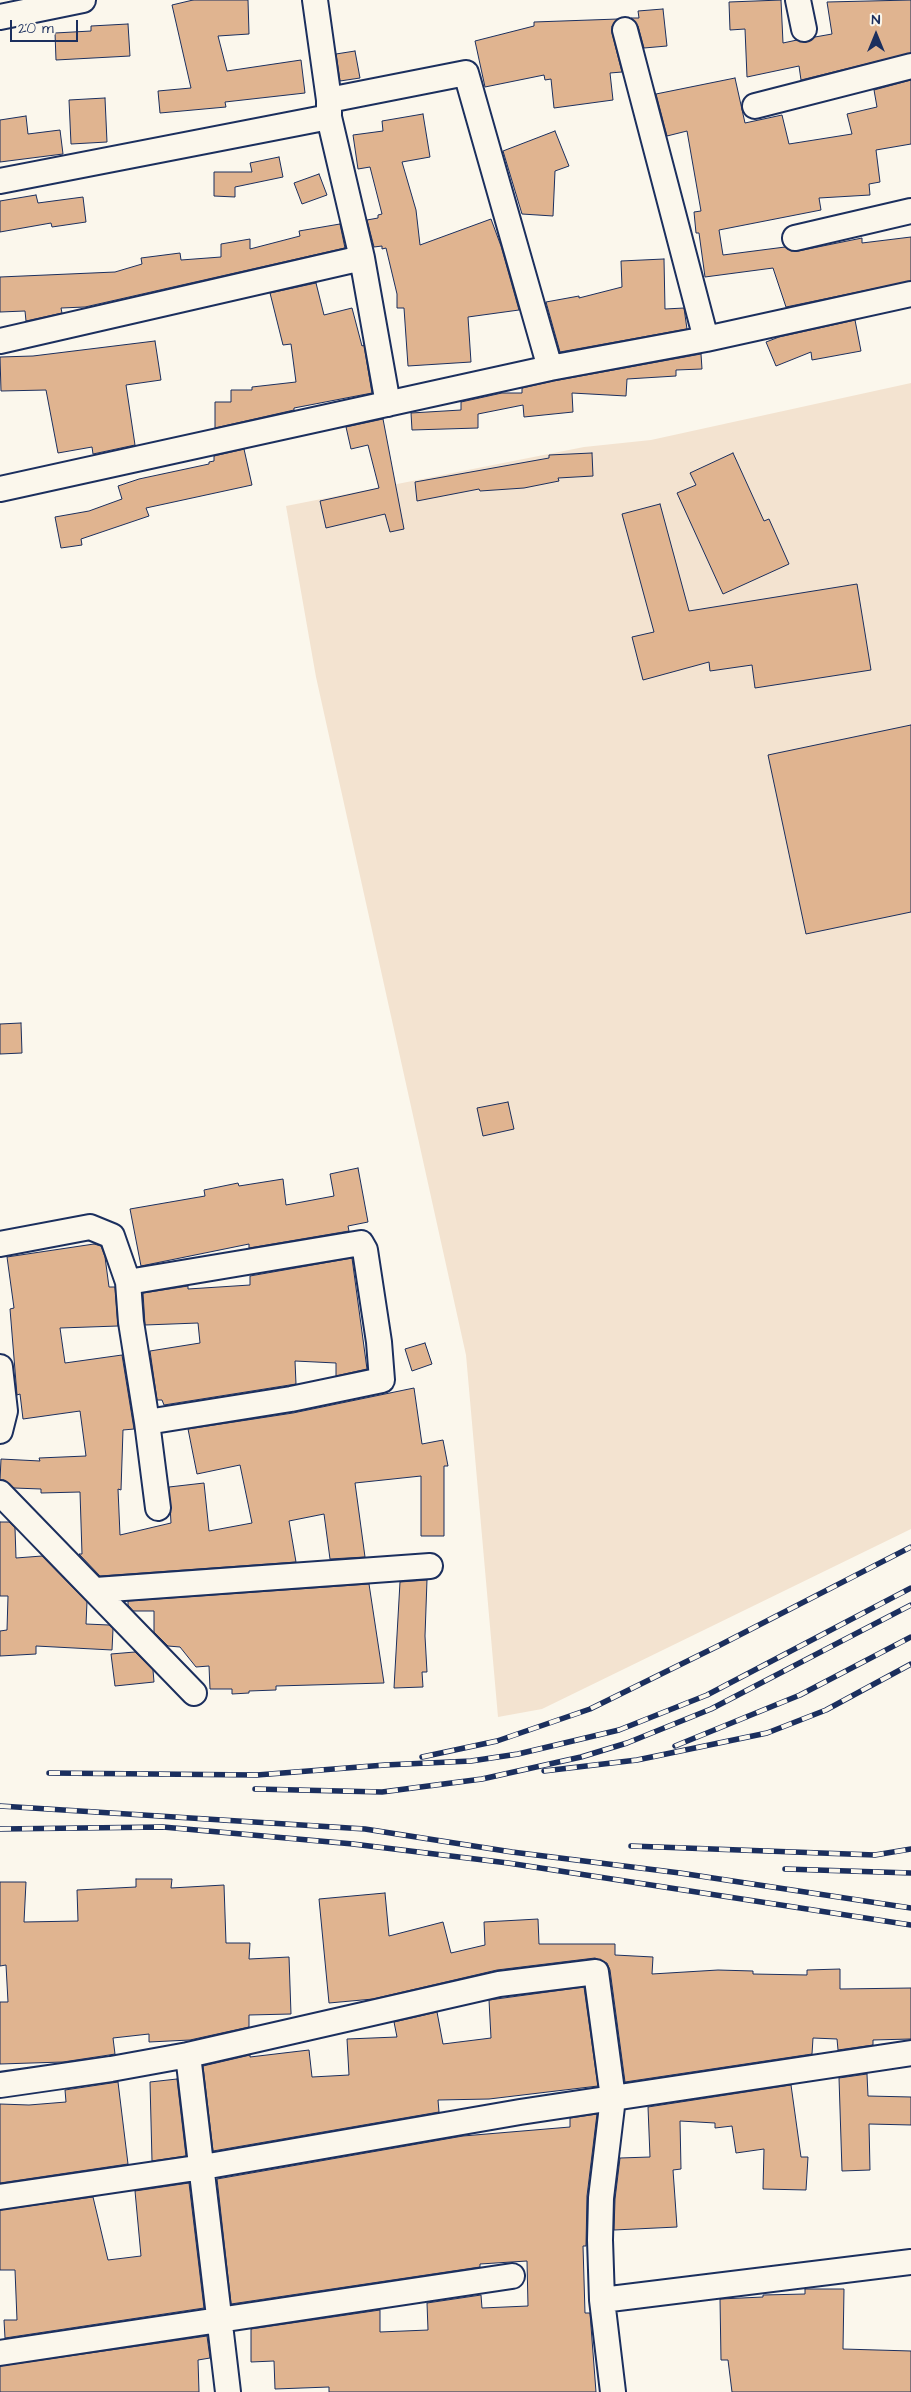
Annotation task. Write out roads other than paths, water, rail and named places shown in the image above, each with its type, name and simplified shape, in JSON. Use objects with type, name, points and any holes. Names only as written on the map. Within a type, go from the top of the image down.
[{"type":"street","points":[[0,17],[83,0]]},
{"type":"street","points":[[315,0],[329,109],[362,258],[388,404]]},
{"type":"street","points":[[798,0],[804,29]]},
{"type":"street","points":[[625,30],[706,339]]},
{"type":"street","points":[[755,106],[911,66]]},
{"type":"street","points":[[0,181],[329,109],[466,73],[550,368]]},
{"type":"street","points":[[795,238],[911,211]]},
{"type":"street","points":[[0,340],[362,258]]},
{"type":"street","points":[[0,489],[550,368],[706,339],[911,294]]},
{"type":"street","points":[[0,1244],[90,1227],[112,1236],[128,1282],[131,1322],[158,1508]]},
{"type":"street","points":[[128,1282],[361,1243],[366,1250],[379,1342],[382,1380],[291,1400],[147,1422]]},
{"type":"street","points":[[0,1367],[5,1411],[0,1431]]},
{"type":"street","points":[[0,1493],[194,1693]]},
{"type":"street","points":[[96,1590],[430,1566]]},
{"type":"street","points":[[0,2085],[111,2069],[188,2055],[499,1984],[596,1972],[613,2098],[601,2198],[600,2240],[602,2300],[613,2392]]},
{"type":"street","points":[[0,2197],[203,2167],[520,2112],[911,2053]]},
{"type":"street","points":[[188,2055],[203,2167],[228,2392]]},
{"type":"street","points":[[602,2300],[911,2262]]},
{"type":"street","points":[[0,2353],[512,2276]]},
{"type":"railway","points":[[422,1757],[497,1741],[590,1709],[911,1547]]},
{"type":"railway","points":[[49,1773],[257,1775],[385,1765],[471,1761],[518,1754],[619,1730],[707,1695],[911,1588]]},
{"type":"railway","points":[[255,1789],[382,1792],[482,1779],[581,1757],[627,1743],[711,1709],[911,1605]]},
{"type":"railway","points":[[675,1746],[800,1695],[911,1637]]},
{"type":"railway","points":[[544,1771],[637,1760],[767,1733],[826,1710],[911,1664]]},
{"type":"railway","points":[[0,1806],[365,1829],[512,1852],[680,1873],[911,1908]]},
{"type":"railway","points":[[0,1829],[163,1827],[353,1844],[508,1863],[911,1925]]},
{"type":"railway","points":[[631,1846],[875,1855],[911,1849]]},
{"type":"railway","points":[[785,1869],[911,1873]]}]
